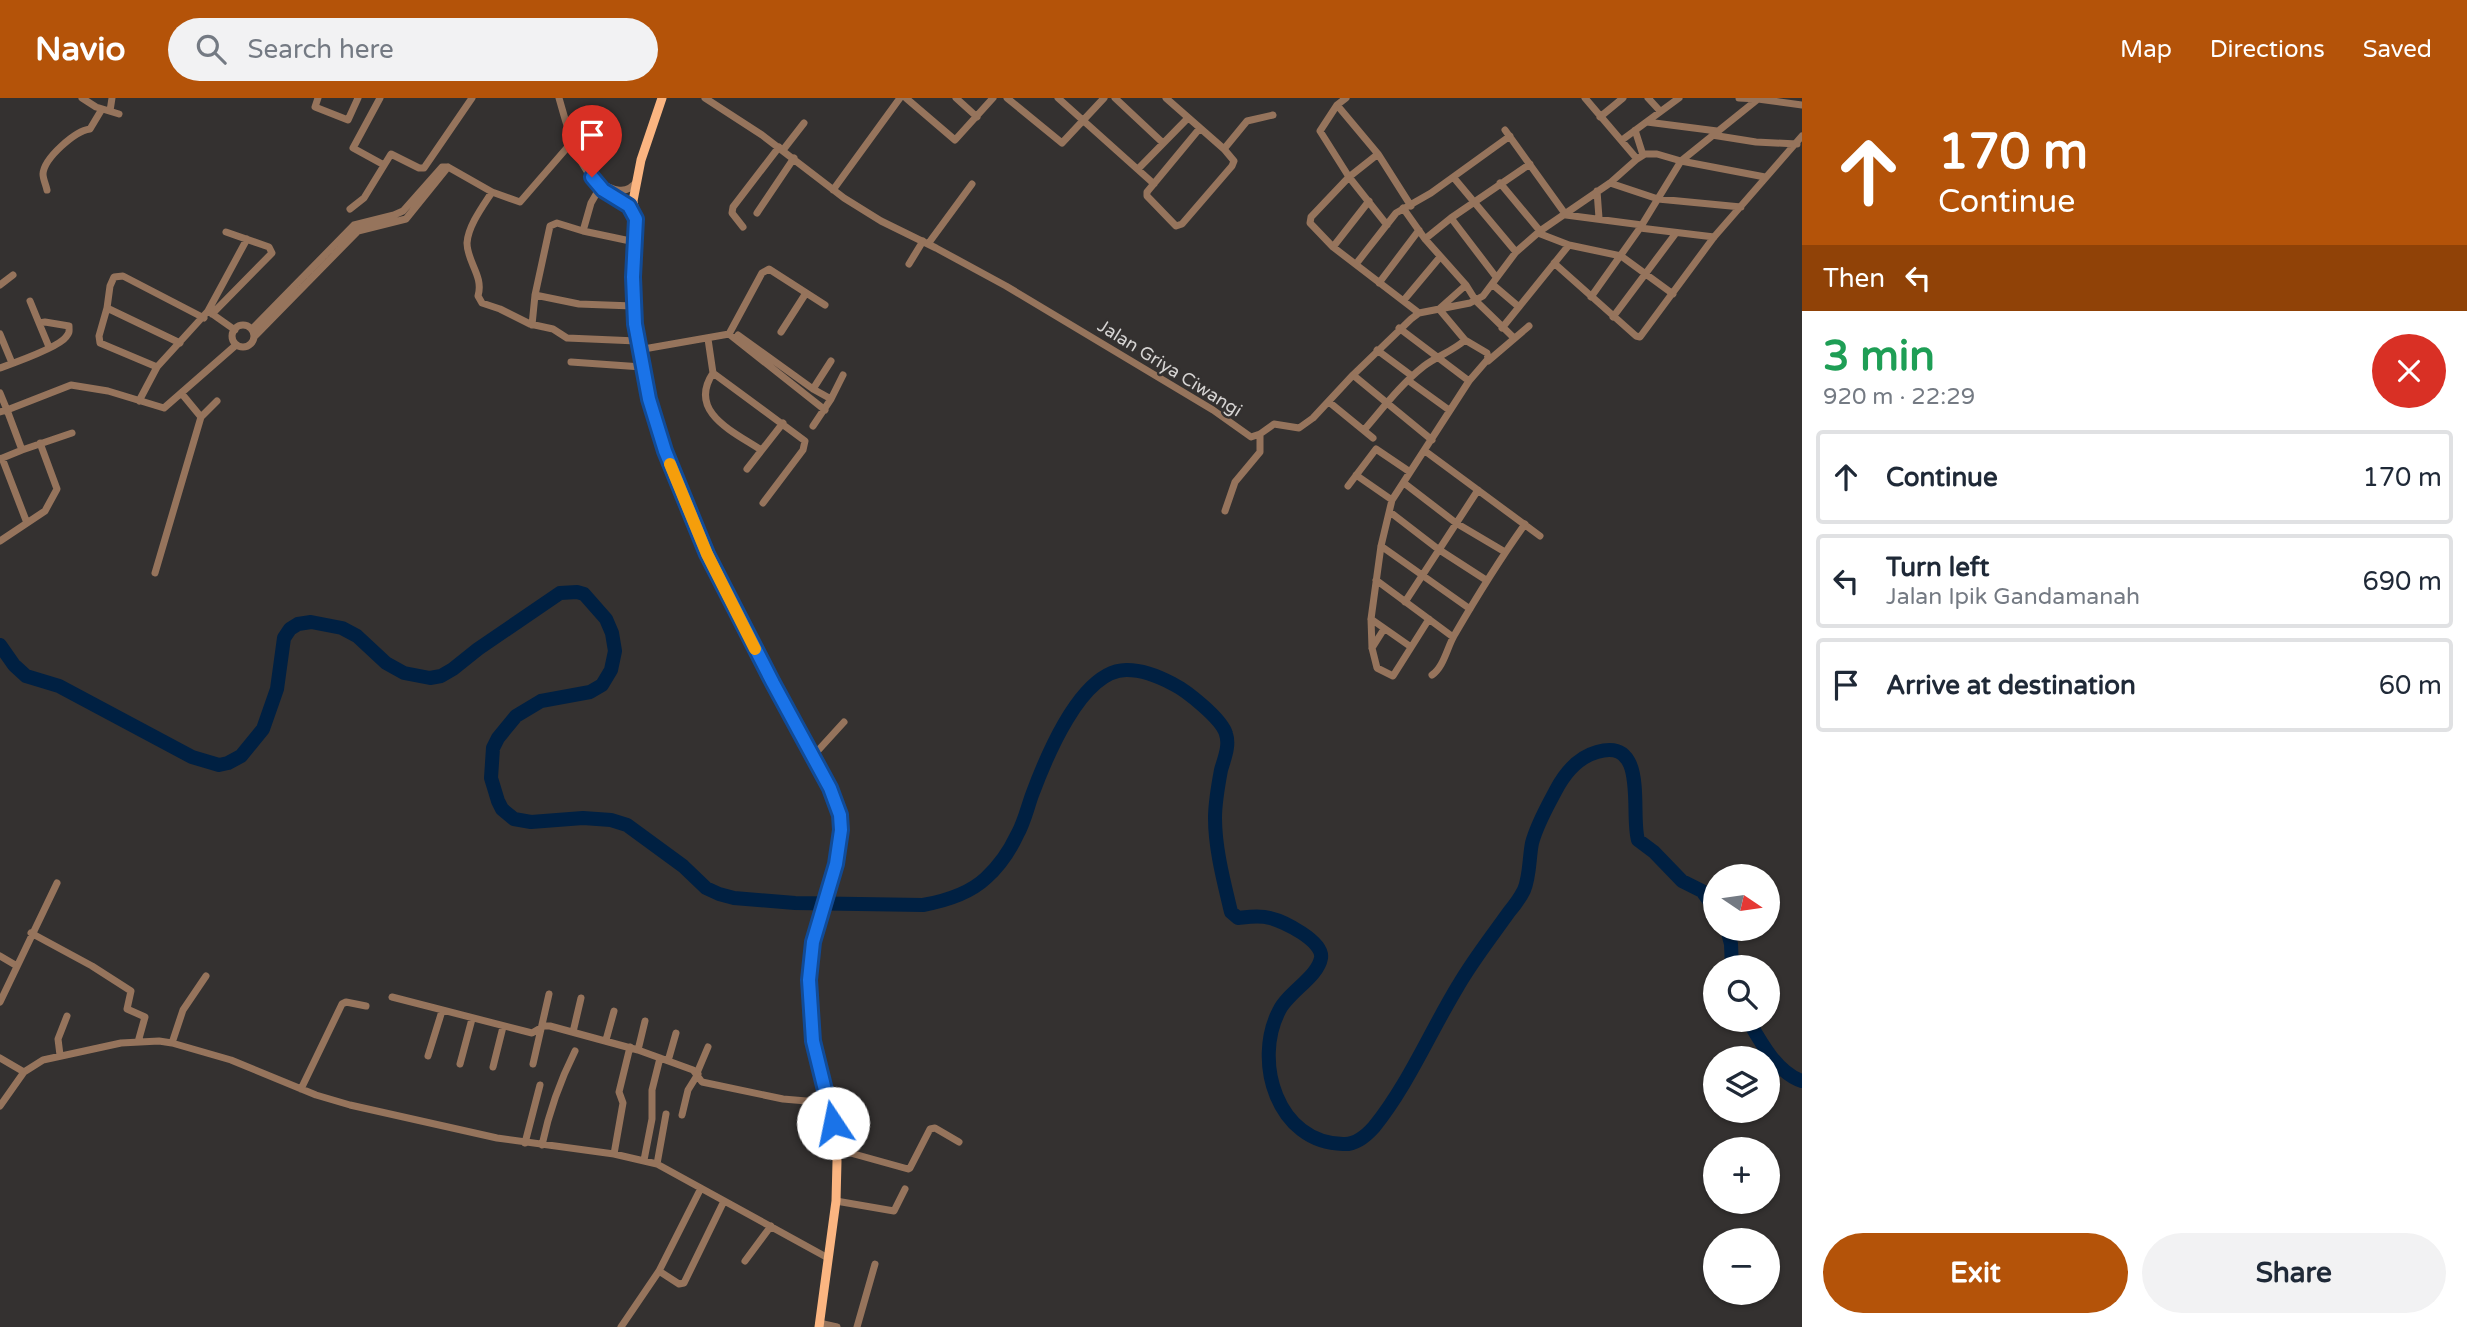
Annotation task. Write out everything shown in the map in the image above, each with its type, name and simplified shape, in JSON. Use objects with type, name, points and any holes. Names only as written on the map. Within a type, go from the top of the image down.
[{"type":"main road","points":[[662,98],[641,160],[633,201],[636,219],[633,306],[649,399],[665,451],[707,554],[767,673],[830,788],[840,815],[841,830],[836,864],[813,942],[809,980],[811,1027],[830,1102],[836,1149],[836,1201],[819,1325]]},
{"type":"street","points":[[82,98],[119,114]]},
{"type":"street","points":[[47,190],[44,170],[63,146],[82,130],[90,129],[112,98]]},
{"type":"street","points":[[318,98],[315,107],[348,120],[358,98]]},
{"type":"street","points":[[380,98],[353,148],[384,165]]},
{"type":"street","points":[[350,209],[364,198],[392,154],[424,168],[472,98]]},
{"type":"street","points":[[559,98],[572,142],[592,177],[629,206],[636,219]]},
{"type":"street","name":"Jalan Griya Ciwangi","points":[[705,98],[794,158],[833,190],[881,220],[1006,286],[1115,350],[1213,411],[1249,437],[1260,434]]},
{"type":"street","points":[[833,190],[900,98]]},
{"type":"street","points":[[906,98],[955,140],[993,98]]},
{"type":"street","points":[[956,98],[976,117]]},
{"type":"street","points":[[1007,98],[1059,142],[1065,141],[1104,98]]},
{"type":"street","points":[[1058,98],[1154,184]]},
{"type":"street","points":[[1115,98],[1163,143]]},
{"type":"street","points":[[1166,98],[1224,149],[1233,158],[1232,166],[1181,225],[1176,226],[1147,196],[1147,192],[1200,128]]},
{"type":"street","points":[[1346,98],[1337,105],[1320,131],[1349,177],[1387,225]]},
{"type":"street","points":[[1585,98],[1640,157]]},
{"type":"street","points":[[1600,117],[1623,98]]},
{"type":"street","points":[[1648,98],[1660,111]]},
{"type":"street","points":[[1622,140],[1679,98]]},
{"type":"street","points":[[1738,98],[1798,103]]},
{"type":"street","points":[[1591,297],[1641,227],[1681,161],[1758,99]]},
{"type":"street","points":[[1337,105],[1378,154],[1425,239],[1466,285],[1476,301],[1513,337]]},
{"type":"street","points":[[1224,149],[1247,121],[1273,114]]},
{"type":"street","points":[[1138,169],[1188,118]]},
{"type":"street","points":[[743,227],[732,213],[733,207],[804,122]]},
{"type":"street","points":[[1647,122],[1756,142],[1797,144]]},
{"type":"street","points":[[1635,130],[1640,157]]},
{"type":"street","points":[[1356,264],[1396,213],[1454,178],[1508,133],[1566,215],[1714,237]]},
{"type":"street","points":[[1554,263],[1613,317],[1640,337],[1714,237],[1802,136]]},
{"type":"street","points":[[254,333],[241,325],[235,330],[232,339],[236,345],[243,348],[248,346],[254,333],[354,225],[394,215],[405,215],[442,167],[448,167],[492,192],[518,202],[523,200],[572,142]]},
{"type":"street","points":[[1378,154],[1349,177],[1310,220],[1311,225],[1333,247],[1419,313]]},
{"type":"street","points":[[1225,511],[1235,482],[1260,452],[1260,434],[1274,424],[1299,428],[1313,418],[1399,328],[1419,313],[1476,301],[1483,296],[1516,252],[1640,157],[1657,154],[1765,177]]},
{"type":"street","points":[[757,213],[794,158]]},
{"type":"street","points":[[1425,239],[1530,164]]},
{"type":"street","points":[[1454,178],[1516,252]]},
{"type":"street","points":[[601,185],[615,190],[627,190],[638,180]]},
{"type":"street","points":[[1500,183],[1539,232],[1569,245],[1620,256],[1673,294]]},
{"type":"street","points":[[1609,183],[1658,199],[1741,207]]},
{"type":"street","points":[[909,264],[972,184]]},
{"type":"street","points":[[583,231],[591,203],[601,185]]},
{"type":"street","points":[[1597,191],[1599,218]]},
{"type":"street","points":[[492,192],[467,240],[479,280],[478,299],[532,325],[554,329],[567,338],[638,346],[709,339],[730,332],[765,270],[769,269],[825,305]]},
{"type":"street","points":[[1333,247],[1369,201]]},
{"type":"street","points":[[1451,218],[1494,280],[1519,307]]},
{"type":"street","points":[[532,325],[535,295],[550,226],[557,223],[635,242]]},
{"type":"street","points":[[1379,283],[1419,230]]},
{"type":"street","points":[[139,401],[157,367],[272,253],[269,247],[226,232]]},
{"type":"street","points":[[1613,317],[1676,233]]},
{"type":"street","points":[[208,314],[247,239]]},
{"type":"street","points":[[1503,328],[1569,245]]},
{"type":"street","points":[[1404,300],[1440,257]]},
{"type":"street","points":[[0,285],[13,275]]},
{"type":"street","points":[[157,367],[100,343],[99,336],[114,276],[119,275],[208,314],[235,330]]},
{"type":"street","points":[[1439,309],[1466,285]]},
{"type":"street","points":[[781,332],[806,293]]},
{"type":"street","points":[[535,295],[579,304],[633,306]]},
{"type":"street","points":[[30,301],[49,347]]},
{"type":"street","points":[[107,308],[180,343]]},
{"type":"street","points":[[1439,309],[1465,340],[1487,353],[1487,361]]},
{"type":"street","points":[[0,368],[65,340],[69,332],[69,326],[39,323]]},
{"type":"street","points":[[1429,620],[1393,676],[1377,668],[1372,648],[1371,619],[1381,546],[1392,499],[1469,381],[1513,337],[1529,326]]},
{"type":"street","points":[[1399,328],[1469,381]]},
{"type":"street","points":[[730,332],[831,399]]},
{"type":"street","points":[[730,332],[825,410]]},
{"type":"street","points":[[0,334],[12,363]]},
{"type":"street","points":[[709,339],[713,373],[705,391],[710,412],[720,423],[761,450]]},
{"type":"street","points":[[1364,430],[1410,379],[1465,340]]},
{"type":"street","points":[[3,411],[71,385],[108,391],[164,408],[236,345]]},
{"type":"street","points":[[1377,350],[1449,410]]},
{"type":"street","points":[[813,389],[831,361]]},
{"type":"street","points":[[571,362],[642,367]]},
{"type":"street","points":[[713,373],[802,437],[805,446],[762,503]]},
{"type":"street","points":[[813,426],[825,410],[843,375]]},
{"type":"street","points":[[1353,375],[1432,440]]},
{"type":"street","points":[[0,393],[3,411],[22,450]]},
{"type":"street","points":[[182,394],[201,417]]},
{"type":"street","points":[[155,573],[201,417],[217,401]]},
{"type":"street","points":[[1329,402],[1373,438]]},
{"type":"street","points":[[747,469],[783,423]]},
{"type":"street","points":[[27,523],[1,459],[72,432]]},
{"type":"street","points":[[0,541],[45,511],[57,489],[40,443]]},
{"type":"street","points":[[1348,486],[1376,449],[1410,472]]},
{"type":"street","points":[[1424,451],[1540,536]]},
{"type":"street","points":[[1356,475],[1392,499]]},
{"type":"street","points":[[1404,482],[1456,523],[1505,552]]},
{"type":"street","points":[[1405,602],[1479,490]]},
{"type":"street","points":[[1390,512],[1438,549],[1486,580]]},
{"type":"street","points":[[1432,675],[1437,671],[1486,580],[1525,524]]},
{"type":"street","points":[[1381,546],[1470,609]]},
{"type":"street","points":[[1376,580],[1453,637]]},
{"type":"street","points":[[1371,619],[1411,647]]},
{"type":"street","points":[[1372,648],[1384,629]]},
{"type":"street","points":[[813,756],[844,722]]},
{"type":"street","points":[[0,1002],[57,883]]},
{"type":"street","points":[[31,933],[92,965],[131,991],[127,1009],[145,1017],[138,1042]]},
{"type":"street","points":[[0,957],[17,966]]},
{"type":"street","points":[[172,1043],[183,1010],[206,976]]},
{"type":"street","points":[[533,1064],[549,994]]},
{"type":"street","points":[[392,997],[532,1033],[550,1026],[606,1040],[664,1059],[697,1074],[702,1082],[743,1092],[793,1100],[830,1102]]},
{"type":"street","points":[[573,1032],[581,998]]},
{"type":"street","points":[[301,1088],[342,1004],[346,1002],[366,1006]]},
{"type":"street","points":[[428,1056],[442,1011]]},
{"type":"street","points":[[606,1040],[614,1011]]},
{"type":"street","points":[[60,1055],[58,1039],[67,1016]]},
{"type":"street","points":[[460,1064],[472,1019]]},
{"type":"street","points":[[614,1154],[623,1103],[619,1092],[645,1021]]},
{"type":"street","points":[[493,1067],[503,1027]]},
{"type":"street","points":[[645,1160],[652,1119],[652,1090],[676,1032]]},
{"type":"street","points":[[0,1107],[24,1072],[43,1060],[121,1043],[172,1043],[231,1060],[350,1105],[525,1143],[645,1160],[657,1164],[828,1258]]},
{"type":"street","points":[[682,1115],[688,1090],[708,1047]]},
{"type":"street","points":[[542,1144],[561,1081],[575,1051]]},
{"type":"street","points":[[0,1058],[24,1072]]},
{"type":"street","points":[[525,1143],[540,1085]]},
{"type":"street","points":[[657,1164],[666,1114]]},
{"type":"street","points":[[836,1149],[908,1169],[911,1168],[930,1129],[935,1128],[959,1142]]},
{"type":"street","points":[[621,1327],[659,1271],[701,1188]]},
{"type":"street","points":[[836,1201],[894,1211],[905,1189]]},
{"type":"street","points":[[659,1271],[679,1284],[684,1283],[724,1201]]},
{"type":"street","points":[[745,1261],[771,1226]]},
{"type":"street","points":[[858,1327],[875,1264]]},
{"type":"street","points":[[819,1325],[837,1327]]},
{"type":"waterway","points":[[0,645],[14,665],[26,676],[59,686],[192,757],[219,765],[241,756],[263,729],[277,689],[284,638],[290,629],[298,624],[311,622],[342,628],[357,636],[386,663],[404,673],[430,678],[441,676],[453,669],[560,593],[584,594],[606,619],[612,633],[615,651],[611,670],[602,685],[590,692],[541,701],[516,716],[498,738],[493,748],[491,778],[502,809],[514,819],[531,822],[583,818],[611,820],[627,825],[683,866],[706,888],[734,898],[795,903],[923,905],[948,899],[979,884],[999,864],[1022,826],[1056,740],[1080,700],[1095,684],[1110,674],[1133,670],[1157,676],[1195,699],[1211,713],[1226,734],[1227,748],[1216,800],[1215,830],[1231,912],[1238,918],[1254,916],[1284,923],[1310,939],[1320,952],[1319,965],[1279,1011],[1272,1031],[1270,1075],[1276,1096],[1287,1115],[1302,1130],[1320,1140],[1343,1144],[1356,1141],[1367,1134],[1398,1094],[1464,976],[1522,893],[1539,822],[1564,778],[1573,766],[1584,758],[1597,752],[1613,750],[1624,756],[1631,766],[1634,780],[1638,840],[1654,852],[1682,881],[1703,892]]},
{"type":"waterway","points":[[1730,942],[1731,955]]},
{"type":"waterway","points":[[1755,1032],[1777,1064],[1802,1081]]},
{"type":"slow traffic","points":[[670,464],[707,554],[755,649]]},
{"type":"route","points":[[592,177],[610,196],[629,206],[636,219],[633,306],[638,350],[665,451],[707,554],[838,806],[840,845],[813,942],[809,980],[813,1041],[833,1123]]}]
